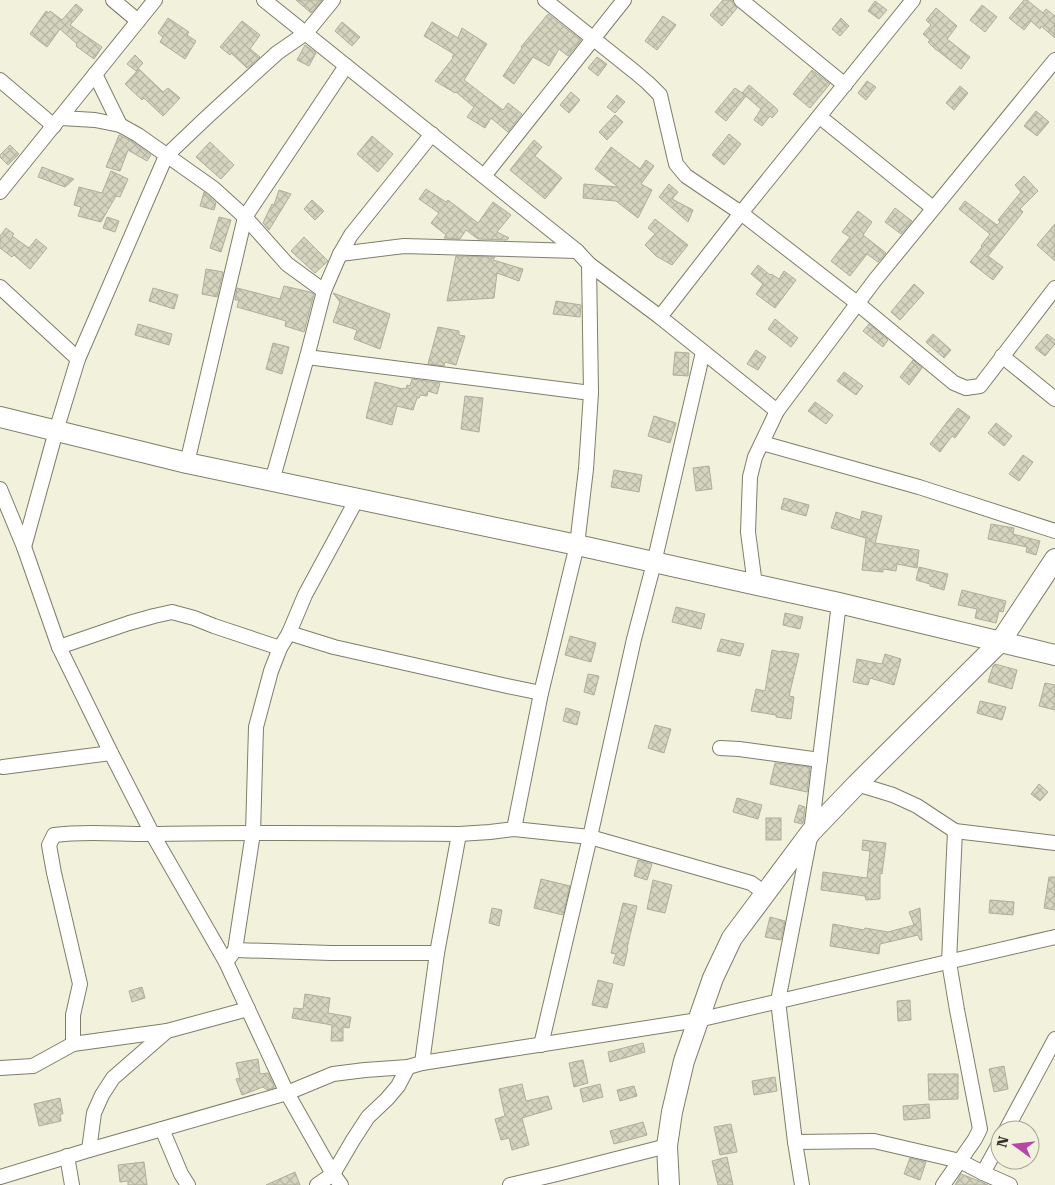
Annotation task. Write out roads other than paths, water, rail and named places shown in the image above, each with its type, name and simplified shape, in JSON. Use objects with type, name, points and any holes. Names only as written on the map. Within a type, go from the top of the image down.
[{"type":"street","points":[[113,0],[138,20]]},
{"type":"street","points":[[0,192],[155,0]]},
{"type":"street","points":[[264,0],[484,176],[589,264],[660,317],[777,411]]},
{"type":"street","points":[[24,548],[78,359],[166,156],[276,53],[306,33],[333,0]]},
{"type":"street","points":[[546,0],[648,83],[660,95],[676,164],[686,176],[741,213],[857,303],[954,383],[966,388],[980,386],[1055,288]]},
{"type":"street","points":[[484,176],[624,0]]},
{"type":"street","points":[[741,0],[845,85]]},
{"type":"street","points":[[660,317],[741,213],[913,0]]},
{"type":"street","points":[[755,585],[748,532],[750,477],[755,457],[777,411],[857,303],[1055,60]]},
{"type":"street","points":[[187,463],[245,217],[346,66]]},
{"type":"street","points":[[95,74],[120,125]]},
{"type":"street","points":[[0,80],[57,122],[95,120],[120,125],[138,136],[213,188],[245,217],[287,264],[324,291]]},
{"type":"street","points":[[820,117],[934,208]]},
{"type":"street","points":[[272,481],[324,291],[340,254],[351,235],[432,134]]},
{"type":"street","points":[[340,254],[404,246],[577,252]]},
{"type":"street","points":[[514,829],[541,693],[577,545],[586,469],[591,393],[589,264]]},
{"type":"street","points":[[0,287],[78,359]]},
{"type":"street","points":[[541,1044],[634,639],[654,563],[703,352]]},
{"type":"street","points":[[1002,356],[1055,399]]},
{"type":"street","points":[[307,357],[591,393]]},
{"type":"street","points":[[0,417],[187,463],[577,545],[839,603],[1055,655]]},
{"type":"street","points":[[762,442],[919,487],[1055,531]]},
{"type":"street","points":[[0,489],[24,548],[59,647],[153,835],[226,962],[287,1093],[337,1180]]},
{"type":"street","points":[[226,962],[235,950],[253,832],[256,727],[280,648],[289,633],[305,595],[357,499]]},
{"type":"street","points":[[669,1185],[667,1146],[672,1112],[684,1061],[713,978],[732,938],[811,832],[856,784],[1000,642],[1055,559]]},
{"type":"street","points":[[802,1185],[778,1001],[811,832],[839,603]]},
{"type":"street","points":[[59,647],[129,623],[172,612],[280,648]]},
{"type":"street","points":[[289,633],[334,647],[541,693]]},
{"type":"street","points":[[720,748],[820,760]]},
{"type":"street","points":[[3,768],[111,753]]},
{"type":"street","points":[[856,784],[893,795],[917,806],[955,831],[1055,843]]},
{"type":"street","points":[[72,1044],[73,1015],[80,984],[49,845],[54,836],[83,832],[153,835],[253,832],[459,834],[514,829],[590,836],[751,883],[765,893]]},
{"type":"street","points":[[943,1185],[976,1139],[980,1128],[949,962],[955,831]]},
{"type":"street","points":[[422,1063],[437,953],[459,834]]},
{"type":"street","points":[[0,1177],[287,1093],[333,1074],[408,1067],[422,1063],[698,1020],[1055,937]]},
{"type":"street","points":[[235,950],[331,953],[437,953]]},
{"type":"street","points":[[0,1068],[33,1066],[72,1044],[167,1031],[248,1009]]},
{"type":"street","points":[[89,1150],[94,1113],[102,1094],[113,1078],[167,1031]]},
{"type":"street","points":[[1012,1120],[1053,1046]]},
{"type":"street","points":[[337,1180],[353,1140],[368,1117],[398,1086],[408,1067]]},
{"type":"street","points":[[162,1129],[180,1174],[188,1185]]},
{"type":"street","points":[[795,1142],[874,1141],[960,1161],[1010,1185]]},
{"type":"street","points":[[510,1185],[558,1180],[667,1146]]},
{"type":"street","points":[[67,1156],[72,1185]]},
{"type":"street","points":[[983,1173],[990,1160]]},
{"type":"street","points":[[317,1185],[337,1180]]}]
